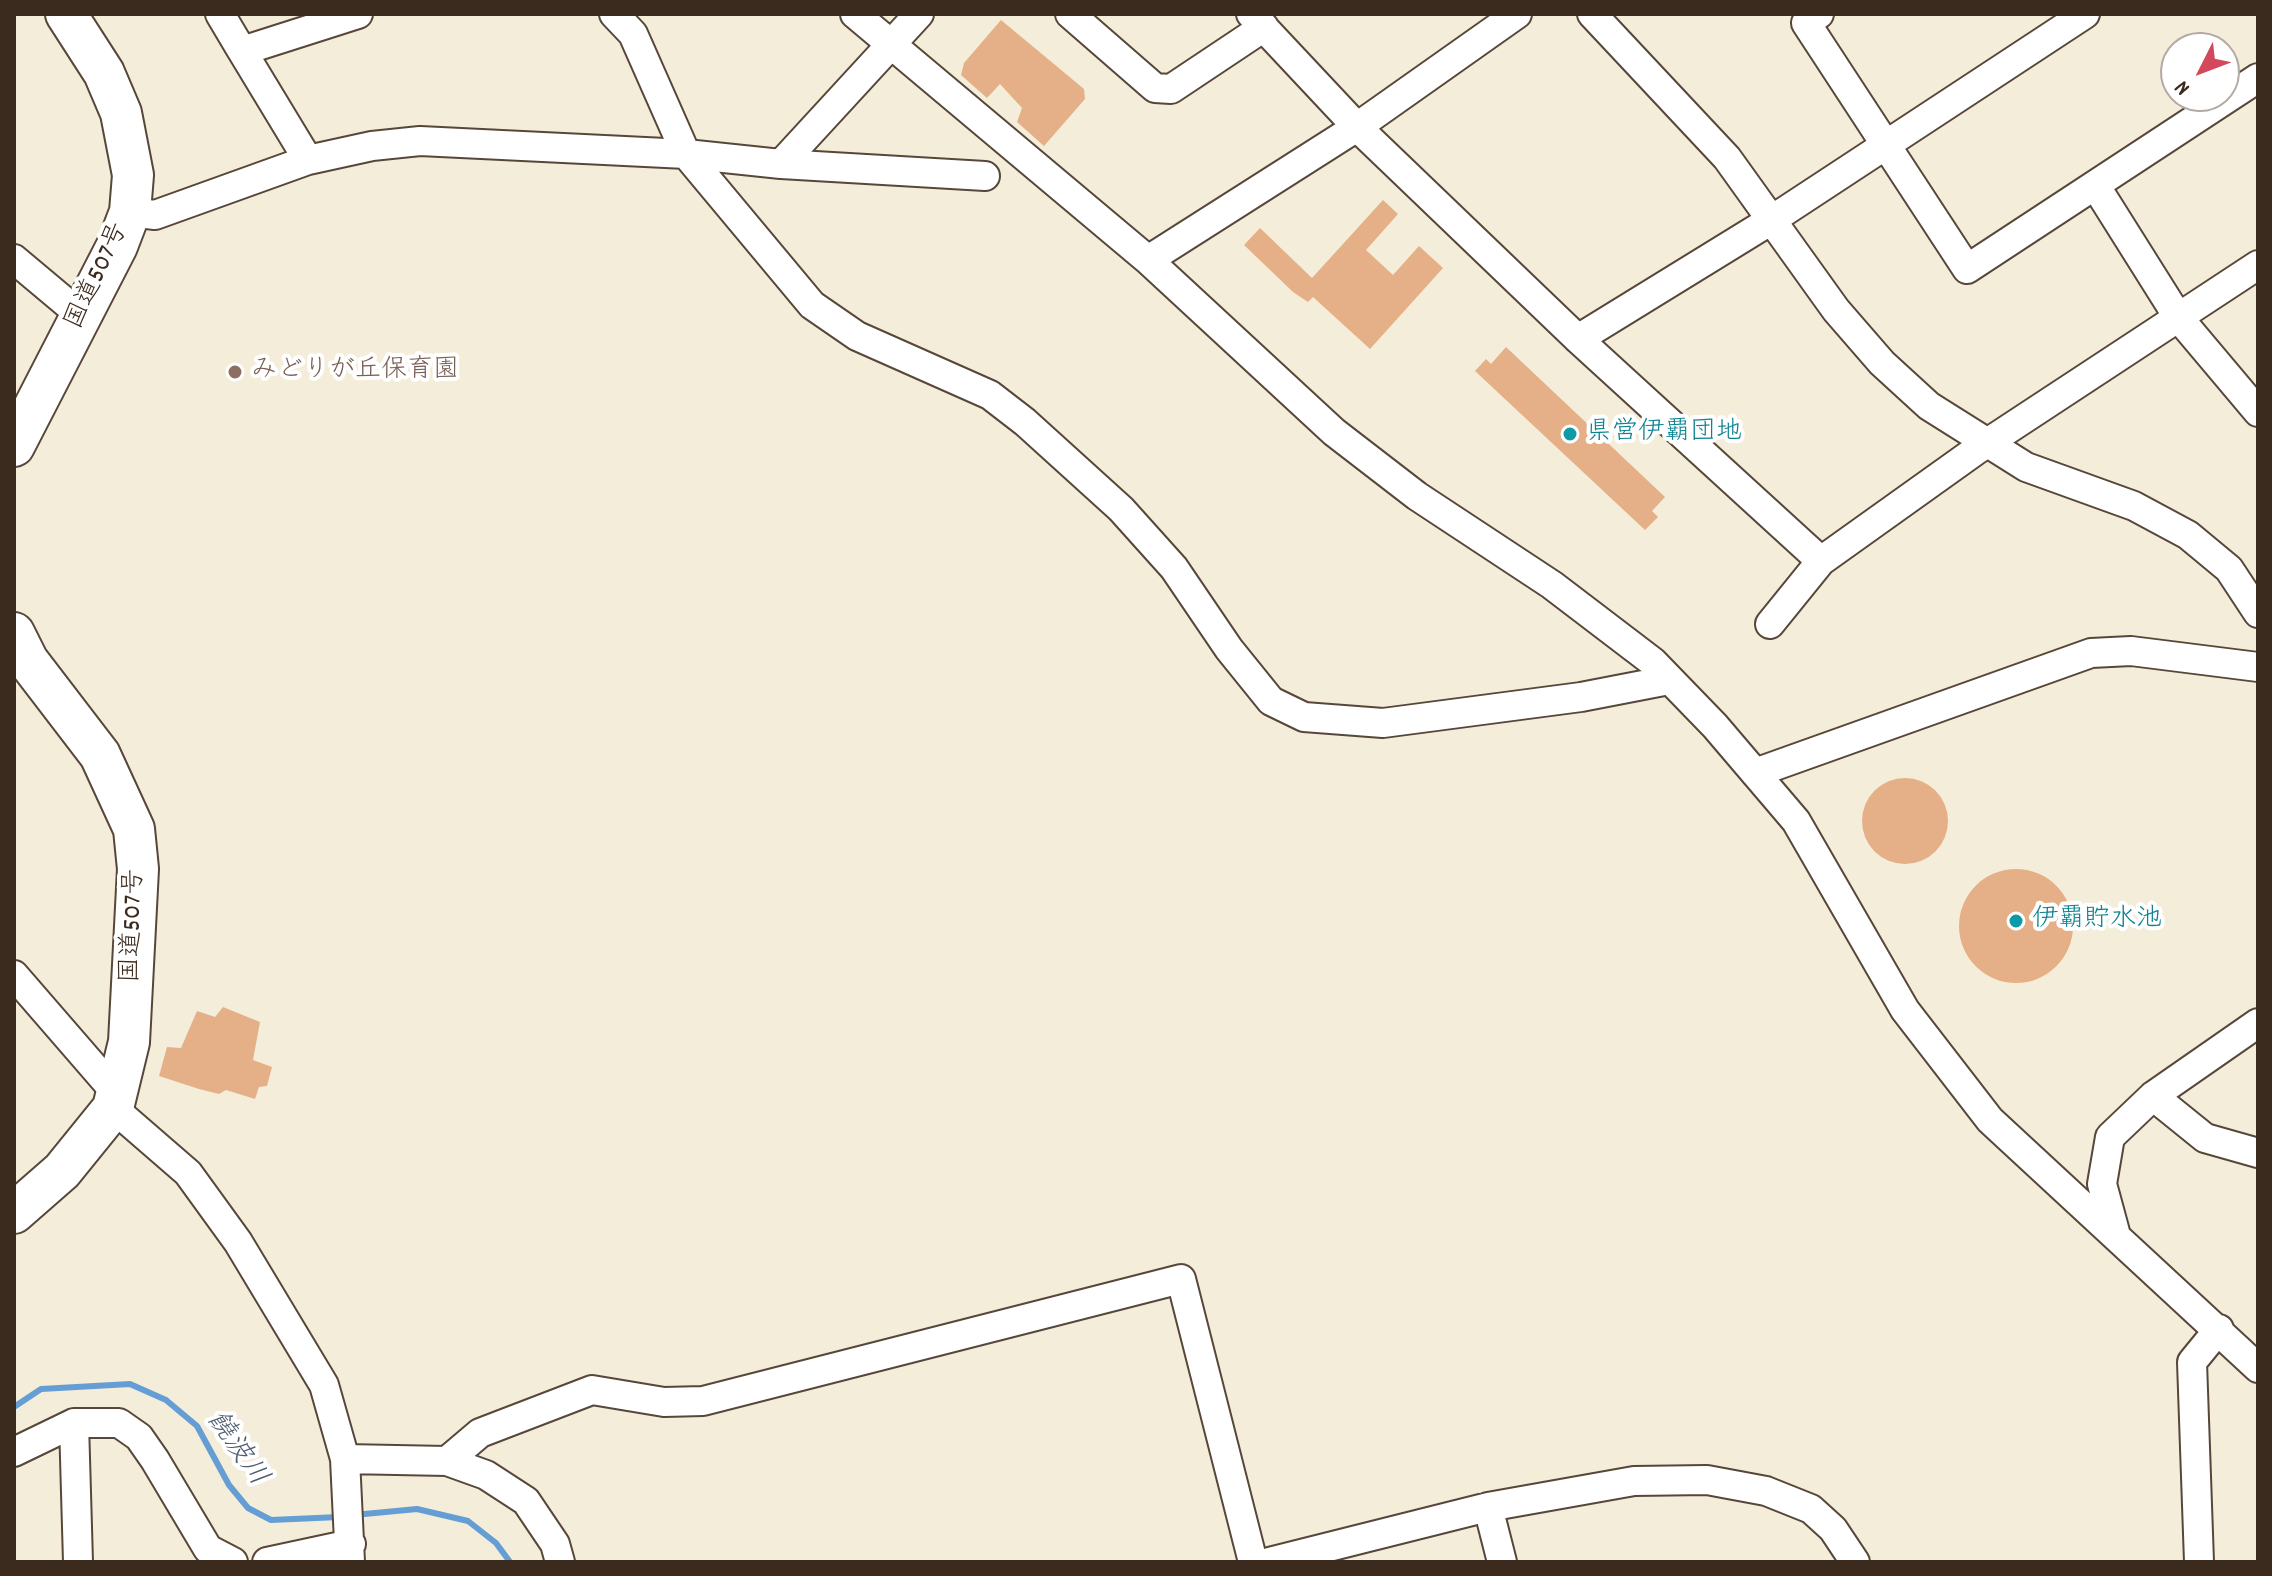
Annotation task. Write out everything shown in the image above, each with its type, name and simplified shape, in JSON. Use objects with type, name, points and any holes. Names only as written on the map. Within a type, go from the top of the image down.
[{"type":"highway","name":"国道507号","points":[[14,446],[82,316],[130,212],[133,175],[121,113],[104,73],[66,14]]},
{"type":"highway","name":"国道507号","points":[[14,633],[28,661],[100,755],[134,829],[137,920],[129,1042],[116,1101],[62,1171],[14,1213]]},
{"type":"street","points":[[220,14],[308,160]]},
{"type":"street","points":[[242,51],[358,14]]},
{"type":"street","points":[[614,14],[633,34],[686,154],[812,305],[857,336],[990,395],[1121,509],[1174,568],[1229,649],[1271,701],[1304,717],[1383,723],[1565,700],[1669,680]]},
{"type":"street","points":[[855,14],[1148,260],[1353,448],[1631,643],[1715,726],[1796,821],[1905,1010],[1990,1120],[2115,1232],[2258,1368]]},
{"type":"street","points":[[781,164],[919,14]]},
{"type":"street","points":[[1070,14],[1155,88],[1171,89],[1258,21],[1357,127],[1578,339],[1821,561]]},
{"type":"street","points":[[1148,260],[1357,127],[1517,14]]},
{"type":"street","points":[[1592,14],[1679,103],[1773,219],[1836,310],[1882,363],[1929,406],[2026,467],[2134,506],[2188,535],[2229,569],[2258,613]]},
{"type":"street","points":[[1819,14],[1806,23],[1967,269],[2258,78]]},
{"type":"street","points":[[1578,339],[1773,219],[2085,14]]},
{"type":"street","points":[[130,212],[155,215],[308,160],[372,146],[420,141],[686,154],[781,164],[985,176]]},
{"type":"street","points":[[2095,185],[2178,317],[2258,412]]},
{"type":"street","points":[[14,259],[82,316]]},
{"type":"street","points":[[1770,624],[1821,561],[1987,443],[2258,265]]},
{"type":"street","points":[[1755,773],[2091,653],[2131,651],[2258,667]]},
{"type":"street","points":[[14,975],[116,1101],[188,1173],[238,1242],[324,1385],[345,1459],[351,1548],[267,1562]]},
{"type":"street","points":[[2115,1232],[2102,1184],[2110,1137],[2153,1096],[2258,1023]]},
{"type":"street","points":[[2153,1096],[2205,1138],[2258,1153]]},
{"type":"street","points":[[447,1461],[480,1433],[592,1390],[664,1402],[703,1401],[1181,1279],[1253,1562]]},
{"type":"street","points":[[2199,1562],[2192,1362],[2219,1329]]},
{"type":"street","points":[[14,1452],[74,1423],[119,1423],[139,1437],[208,1549],[233,1562]]},
{"type":"street","points":[[74,1423],[78,1562]]},
{"type":"street","points":[[345,1459],[447,1461],[486,1475],[526,1501],[555,1544],[560,1562]]},
{"type":"street","points":[[1269,1562],[1488,1507],[1634,1481],[1707,1480],[1766,1491],[1811,1509],[1833,1529],[1855,1562]]},
{"type":"street","points":[[1488,1507],[1502,1562]]},
{"type":"building","points":[[1001,20],[1084,89],[1085,99],[1044,146],[1017,122],[1022,108],[1000,84],[987,98],[961,75],[964,63]]},
{"type":"building","points":[[1383,200],[1398,214],[1366,250],[1393,275],[1419,246],[1443,268],[1370,349],[1313,297],[1308,302],[1293,292],[1244,245],[1260,228],[1312,278]]},
{"type":"building","name":"県営伊覇団地","points":[[1506,347],[1665,497],[1652,511],[1658,517],[1645,530],[1475,371],[1486,359],[1491,364]]},
{"type":"building","points":[[1905,778],[1922,781],[1936,790],[1945,804],[1948,821],[1945,838],[1936,852],[1922,861],[1905,864],[1888,861],[1874,852],[1865,838],[1862,821],[1865,804],[1874,790],[1888,781]]},
{"type":"building","name":"伊覇貯水池","points":[[2016,869],[2038,874],[2056,886],[2068,904],[2073,926],[2068,948],[2056,966],[2038,978],[2016,983],[1994,978],[1976,966],[1964,948],[1959,926],[1964,904],[1976,886],[1994,874]]},
{"type":"building","points":[[223,1007],[260,1022],[253,1060],[272,1067],[267,1086],[259,1087],[255,1099],[226,1090],[219,1094],[159,1076],[167,1047],[181,1048],[197,1011],[215,1017]]},
{"type":"waterway","name":"饒波川","points":[[14,1407],[41,1389],[130,1384],[166,1400],[197,1426],[229,1485],[248,1508],[271,1520],[339,1517]]},
{"type":"waterway","name":"饒波川","points":[[354,1515],[417,1509],[468,1521],[496,1543],[510,1562]]},
{"type":"place","name":"みどりが丘保育園","points":[[235,372]]},
{"type":"place","name":"県営伊覇団地","points":[[1570,434]]},
{"type":"place","name":"伊覇貯水池","points":[[2016,921]]}]
